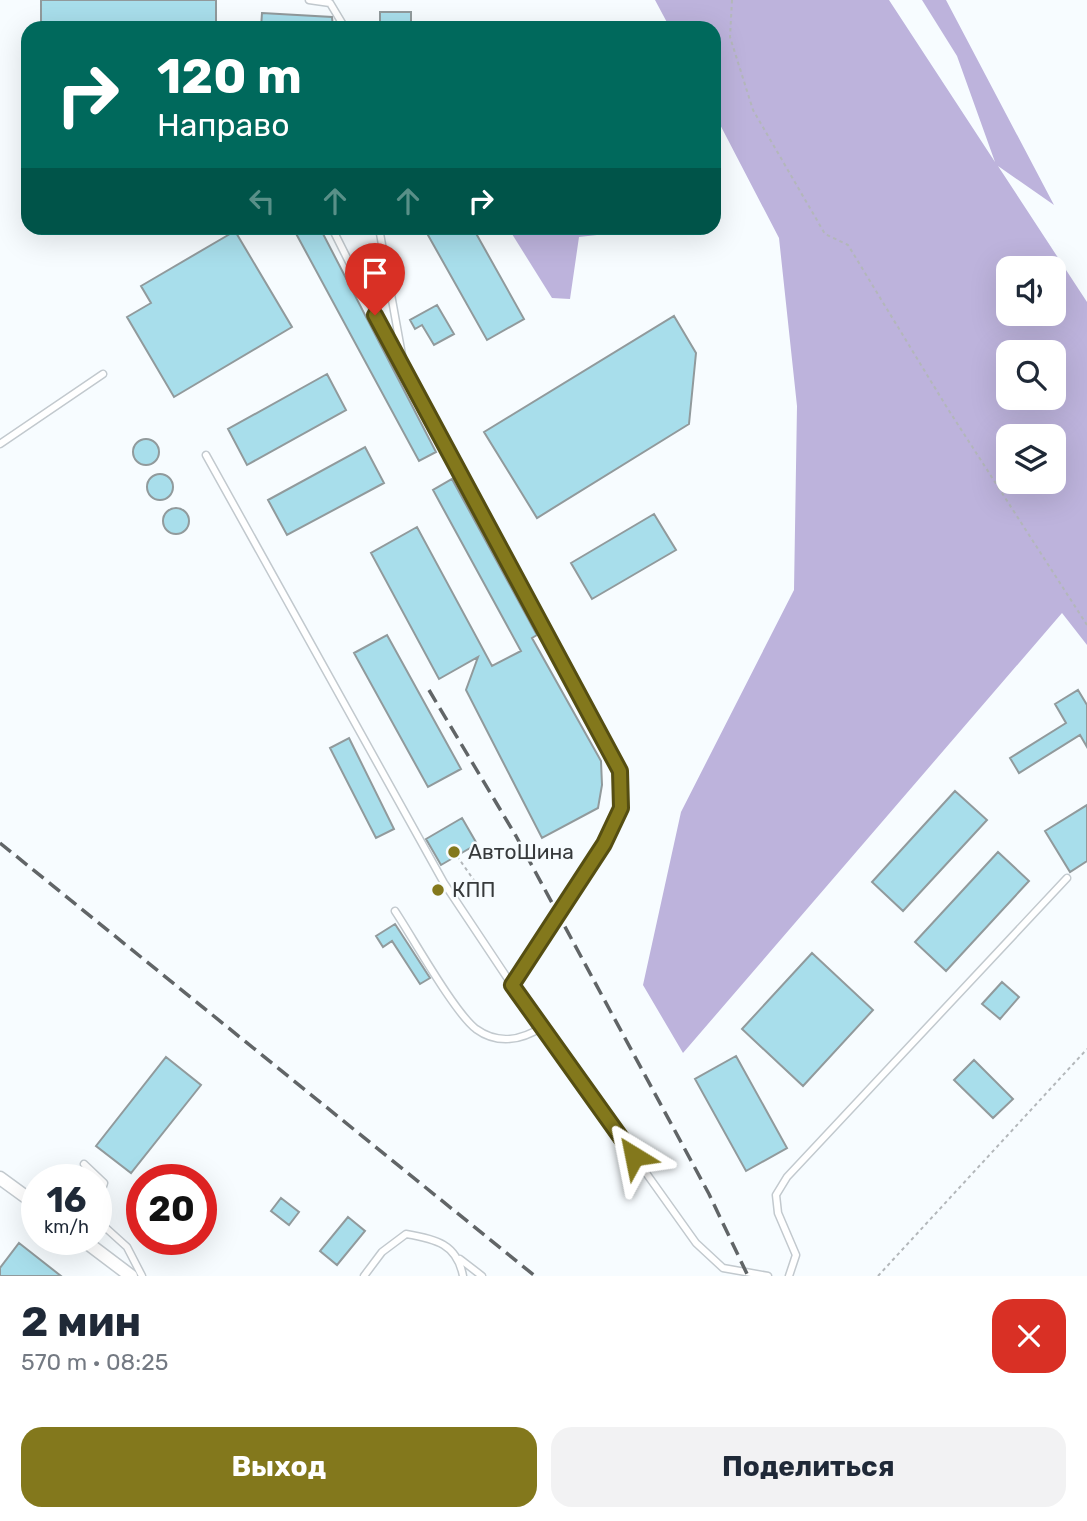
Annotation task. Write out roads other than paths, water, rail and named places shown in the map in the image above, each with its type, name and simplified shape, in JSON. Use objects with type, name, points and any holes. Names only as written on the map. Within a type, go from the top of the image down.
[{"type":"street","points":[[0,1178],[21,1193]]},
{"type":"street","points":[[103,1255],[131,1276]]},
{"type":"lane","points":[[309,0],[330,3],[341,21]]},
{"type":"lane","points":[[336,235],[404,371],[620,771],[621,808],[604,844],[512,985]]},
{"type":"lane","points":[[380,235],[404,371]]},
{"type":"lane","points":[[0,444],[103,374]]},
{"type":"lane","points":[[206,455],[444,883],[512,985],[696,1243],[723,1268],[768,1276]]},
{"type":"lane","points":[[789,1276],[796,1255],[778,1213],[776,1195],[787,1177],[1067,877]]},
{"type":"lane","points":[[395,911],[475,1028],[501,1039],[514,1039],[525,1038],[542,1027]]},
{"type":"lane","points":[[112,1234],[127,1247],[142,1276]]},
{"type":"lane","points":[[364,1276],[382,1252],[406,1234],[435,1239],[482,1276]]},
{"type":"lane","points":[[460,1259],[463,1276]]},
{"type":"railway","points":[[429,690],[516,836],[709,1194],[748,1276]]},
{"type":"railway","points":[[0,843],[535,1276]]},
{"type":"place","name":"АвтоШина","points":[[454,852]]},
{"type":"place","name":"КПП","points":[[438,890]]}]
